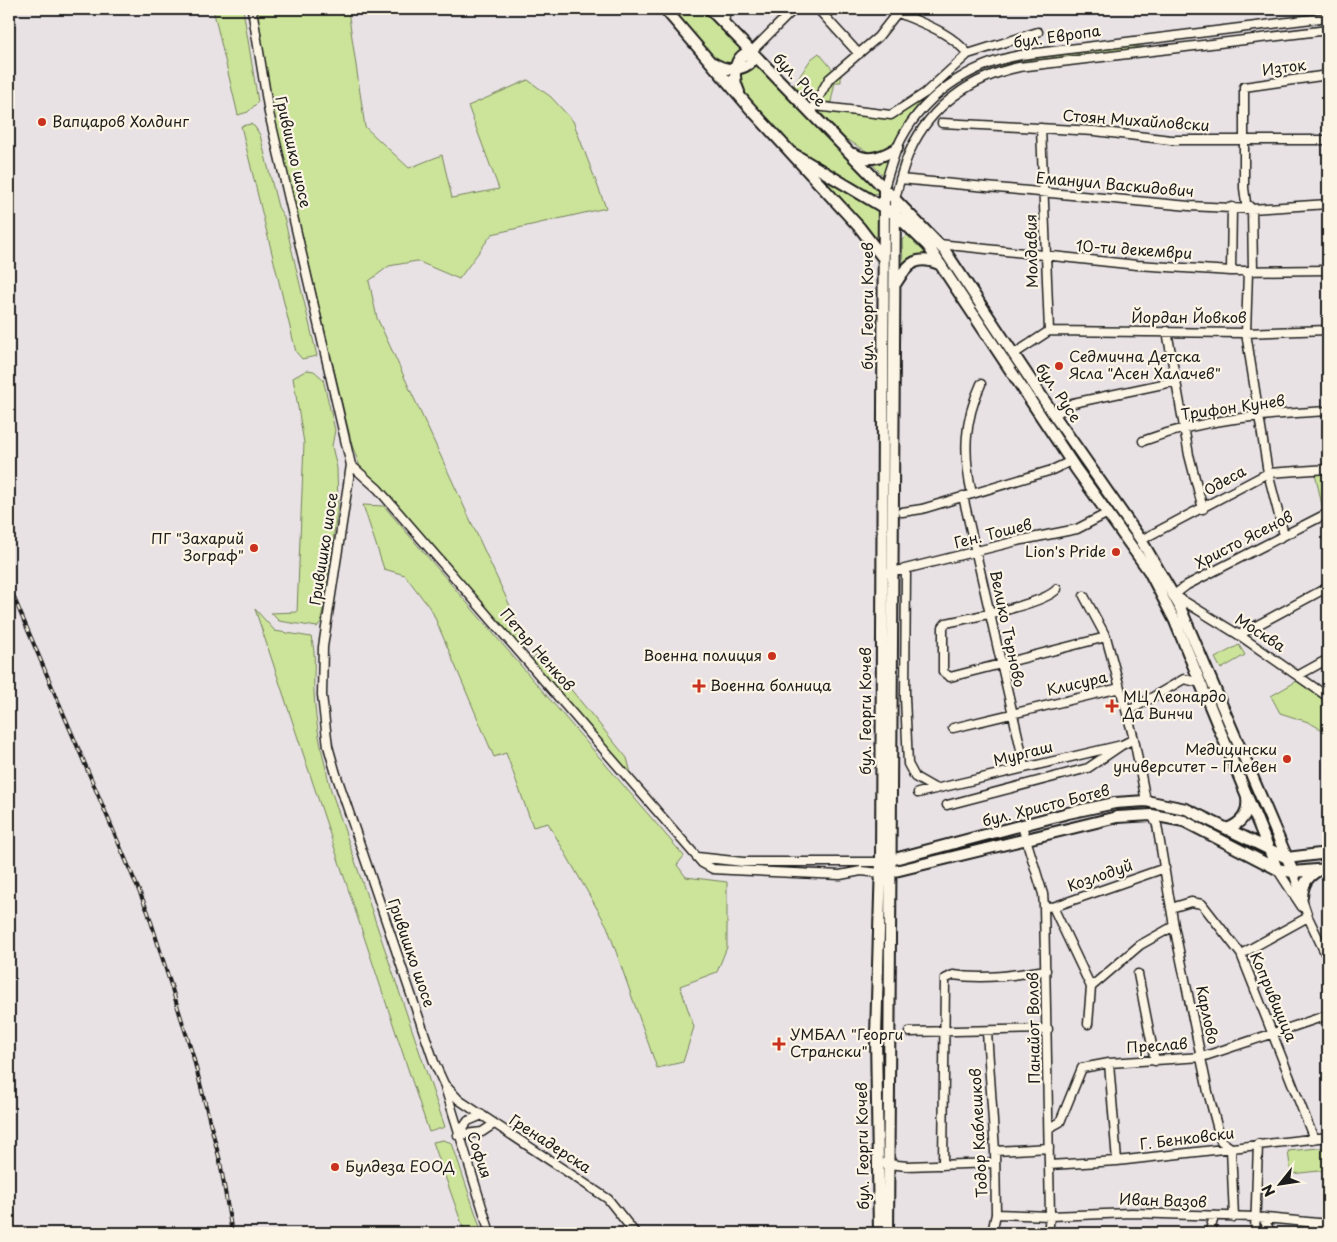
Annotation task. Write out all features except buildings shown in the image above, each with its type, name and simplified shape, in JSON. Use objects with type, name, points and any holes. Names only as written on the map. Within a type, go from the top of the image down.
[{"type":"main road","name":"бул. Русе","points":[[665,9],[749,107],[860,228],[884,259]]},
{"type":"main road","name":"бул. Русе","points":[[710,9],[751,52],[812,109],[846,150],[939,244],[1141,540],[1174,595],[1201,683],[1278,869]]},
{"type":"main road","points":[[700,50],[717,65],[735,70],[751,63],[751,52]]},
{"type":"main road","points":[[735,70],[736,86],[749,107]]},
{"type":"main road","points":[[846,150],[858,156],[869,158],[887,154],[897,148]]},
{"type":"main road","name":"бул. Русе","points":[[792,153],[896,215],[928,246],[1071,462],[1150,571],[1180,619],[1293,872]]},
{"type":"main road","name":"бул. Георги Кочев","points":[[884,188],[882,573],[887,862]]},
{"type":"main road","name":"бул. Георги Кочев","points":[[888,1233],[876,1036],[887,862],[893,642],[895,199]]},
{"type":"main road","points":[[895,284],[904,269],[914,262],[928,260],[941,265]]},
{"type":"main road","points":[[1227,829],[1243,820],[1247,809],[1247,791]]},
{"type":"main road","name":"бул. Христо Ботев","points":[[887,862],[1068,812],[1146,801],[1186,809],[1270,852],[1287,858],[1328,853]]},
{"type":"main road","name":"бул. Христо Ботев","points":[[886,873],[1117,817],[1152,814],[1184,821],[1278,869],[1293,872],[1324,869]]},
{"type":"main road","points":[[1302,897],[1303,887],[1307,878],[1324,869]]},
{"type":"main road","name":"бул. Георги Кочев","points":[[879,1233],[883,1163]]},
{"type":"street","name":"Гривишко шосе","points":[[252,9],[269,113],[351,465],[323,647],[322,695],[328,746],[427,1043],[444,1084]]},
{"type":"street","points":[[724,24],[726,9]]},
{"type":"street","points":[[751,52],[794,9]]},
{"type":"street","points":[[818,9],[859,54]]},
{"type":"street","points":[[968,54],[956,40],[899,11],[859,54],[829,78],[812,109],[891,115],[925,93],[968,54],[1038,32]]},
{"type":"street","name":"бул. Европа","points":[[884,188],[897,148],[913,121],[940,92],[967,73],[996,60],[1022,54],[1328,17]]},
{"type":"street","name":"бул. Европа","points":[[895,199],[910,150],[934,114],[966,87],[996,73],[1019,67],[1328,30]]},
{"type":"street","name":"Изток","points":[[1244,141],[1244,87],[1328,75]]},
{"type":"street","name":"Стоян Михайловски","points":[[942,123],[1096,131],[1171,140],[1328,140]]},
{"type":"street","name":"Молдавия","points":[[1041,128],[1045,194],[1044,257],[1049,332]]},
{"type":"street","points":[[1244,141],[1244,188],[1246,203],[1252,209],[1251,271],[1246,332],[1268,473],[1284,535]]},
{"type":"street","name":"Емануил Васкидович","points":[[900,179],[1189,206],[1252,209],[1328,204]]},
{"type":"street","points":[[1231,271],[1232,207]]},
{"type":"street","name":"10-ти декември","points":[[939,244],[1044,257],[1231,271],[1328,270]]},
{"type":"street","name":"Йордан Йовков","points":[[1049,332],[1328,330]]},
{"type":"street","points":[[1167,331],[1184,426],[1203,508]]},
{"type":"street","points":[[1014,354],[1049,332]]},
{"type":"street","points":[[1054,415],[1073,403],[1177,381]]},
{"type":"street","name":"Велико Търново","points":[[981,384],[969,414],[966,433],[965,455],[968,495],[976,553],[1025,767]]},
{"type":"street","name":"Трифон Кунев","points":[[1143,441],[1184,426],[1260,415],[1328,411]]},
{"type":"street","points":[[902,512],[922,509],[1052,470],[1071,462]]},
{"type":"street","name":"Петър Ненков","points":[[351,465],[378,489],[697,857],[713,869],[840,875],[861,871],[886,873]]},
{"type":"street","name":"Одеса","points":[[1141,540],[1268,473],[1328,469]]},
{"type":"street","name":"Ген. Тошев","points":[[882,573],[894,573],[1017,541],[1077,529],[1108,513]]},
{"type":"street","name":"Христо Ясенов","points":[[1174,595],[1187,585],[1328,513]]},
{"type":"street","points":[[906,570],[905,697],[908,764],[915,777],[936,789]]},
{"type":"street","points":[[1239,635],[1328,587]]},
{"type":"street","points":[[1057,590],[1047,597],[990,614],[946,623],[943,627],[943,672],[950,677],[1001,666],[1106,637]]},
{"type":"street","name":"Москва","points":[[1174,595],[1239,635],[1328,697]]},
{"type":"street","points":[[1084,596],[1106,637],[1134,739],[1146,801]]},
{"type":"street","points":[[1180,619],[1198,610]]},
{"type":"street","points":[[893,642],[906,624]]},
{"type":"street","points":[[1299,675],[1328,659]]},
{"type":"street","points":[[1127,712],[1184,679],[1201,683]]},
{"type":"street","name":"Клисура","points":[[953,728],[1120,688]]},
{"type":"street","name":"Мургаш","points":[[918,793],[1122,745],[1134,739]]},
{"type":"street","points":[[947,805],[1088,768],[1122,745]]},
{"type":"street","name":"Карлово","points":[[1152,814],[1157,826],[1174,926],[1208,1092],[1221,1141],[1230,1148],[1234,1217]]},
{"type":"street","name":"Панайот Волов","points":[[1022,826],[1044,894],[1050,1148],[1050,1216],[1048,1233]]},
{"type":"street","points":[[697,857],[743,862],[887,862]]},
{"type":"street","name":"Козлодуй","points":[[1044,906],[1053,907],[1165,868]]},
{"type":"street","points":[[1278,869],[1308,917],[1328,959]]},
{"type":"street","points":[[1293,872],[1308,917]]},
{"type":"street","name":"Копривщица","points":[[1171,908],[1191,902],[1202,904],[1241,954],[1314,1139]]},
{"type":"street","points":[[1053,907],[1091,986],[1088,1024]]},
{"type":"street","points":[[1241,954],[1308,917]]},
{"type":"street","points":[[1091,986],[1140,944],[1174,926]]},
{"type":"street","points":[[943,1165],[945,979],[953,974],[968,977],[1010,976],[1046,970]]},
{"type":"street","points":[[1138,974],[1155,1061]]},
{"type":"street","name":"Преслав","points":[[1049,1128],[1060,1122],[1082,1068],[1109,1063],[1202,1057],[1328,1015]]},
{"type":"street","points":[[909,1032],[987,1032],[1048,1029]]},
{"type":"street","name":"Тодор Каблешков","points":[[987,1032],[995,1151],[996,1214],[992,1233]]},
{"type":"street","points":[[1109,1063],[1117,1161]]},
{"type":"street","name":"Гренадерска","points":[[444,1084],[459,1100],[608,1199],[635,1233]]},
{"type":"street","name":"София","points":[[444,1084],[458,1135],[490,1233]]},
{"type":"street","points":[[458,1135],[468,1121],[482,1115]]},
{"type":"street","points":[[458,1135],[482,1132],[494,1124]]},
{"type":"street","name":"Г. Бенковски","points":[[1049,1165],[1117,1161],[1328,1137]]},
{"type":"street","points":[[1256,1233],[1259,1217],[1258,1144]]},
{"type":"street","points":[[995,1151],[1050,1148]]},
{"type":"street","points":[[883,1163],[907,1166],[994,1163]]},
{"type":"street","name":"Иван Вазов","points":[[996,1214],[1050,1216],[1060,1214],[1132,1213],[1259,1217],[1328,1224]]},
{"type":"street","points":[[1209,1233],[1214,1217]]},
{"type":"street","points":[[1259,1217],[1271,1233]]},
{"type":"green space","points":[[213,9],[243,9],[258,102],[248,112],[238,115]]},
{"type":"green space","points":[[256,9],[352,9],[348,10],[365,127],[409,168],[442,155],[452,198],[499,189],[468,106],[528,80],[551,97],[573,121],[606,208],[492,234],[459,279],[417,261],[389,266],[369,281],[377,318],[528,645],[519,653],[362,472],[352,445],[273,113]]},
{"type":"green space","points":[[670,9],[703,9],[741,48],[732,64],[722,63],[716,59]]},
{"type":"green space","points":[[1120,47],[1144,47],[1028,64],[959,90],[909,145],[895,181],[909,141],[920,124],[933,108],[965,83],[1004,65],[1022,61]]},
{"type":"green space","points":[[819,53],[833,70],[841,75],[841,82],[835,82],[831,102],[811,104],[794,85],[811,59]]},
{"type":"green space","points":[[757,65],[879,193],[873,194],[809,160],[785,142],[742,89],[738,74]]},
{"type":"green space","points":[[925,95],[902,127],[893,144],[883,149],[868,152],[844,138],[820,112],[822,110],[889,118]]},
{"type":"green space","points":[[251,124],[260,135],[278,207],[284,217],[317,356],[302,359],[296,352],[241,126]]},
{"type":"green space","points":[[890,157],[883,175],[871,163],[871,162]]},
{"type":"green space","points":[[823,179],[876,209],[880,216],[879,237],[873,236],[825,184]]},
{"type":"green space","points":[[907,235],[912,237],[929,256],[903,266],[902,240]]},
{"type":"green space","points":[[307,370],[314,371],[323,379],[335,430],[332,446],[337,468],[338,506],[321,622],[317,627],[279,621],[271,613],[297,612],[304,443],[293,378]]},
{"type":"green space","points":[[1315,473],[1328,473],[1328,508],[1323,510]]},
{"type":"green space","points":[[363,505],[384,506],[684,856],[677,865],[686,877],[727,882],[727,947],[717,972],[680,986],[694,1027],[683,1062],[657,1068],[607,926],[548,823],[533,827],[506,753],[494,757],[432,611],[405,575],[384,569]]},
{"type":"green space","points":[[255,609],[275,631],[311,637],[314,657],[316,716],[331,790],[445,1127],[429,1132]]},
{"type":"green space","points":[[1239,645],[1245,655],[1221,669],[1215,658]]},
{"type":"green space","points":[[541,653],[627,758],[631,773],[626,775],[530,660]]},
{"type":"green space","points":[[1297,681],[1328,703],[1328,733],[1308,722],[1280,713],[1271,696]]},
{"type":"green space","points":[[443,1140],[452,1143],[482,1233],[465,1233],[433,1142]]},
{"type":"green space","points":[[1328,1147],[1328,1170],[1291,1174],[1288,1151]]},
{"type":"railway","points":[[9,586],[148,912],[193,1056],[220,1161],[232,1233]]},
{"type":"place","name":"Вапцаров Холдинг","points":[[42,122]]},
{"type":"place","name":"Седмична Детска Ясла \"Асен Халачев\"","points":[[1059,366]]},
{"type":"place","name":"ПГ \"Захарий Зограф\"","points":[[254,548]]},
{"type":"place","name":"Lion's Pride","points":[[1116,552]]},
{"type":"place","name":"Военна полиция","points":[[772,656]]},
{"type":"place","name":"Военна болница","points":[[699,686]]},
{"type":"place","name":"МЦ Леонардо Да Винчи","points":[[1112,706]]},
{"type":"place","name":"Медицински университет – Плевен","points":[[1287,759]]},
{"type":"place","name":"УМБАЛ \"Георги Странски\"","points":[[779,1044]]},
{"type":"place","name":"Булдеза ЕООД","points":[[335,1167]]}]
